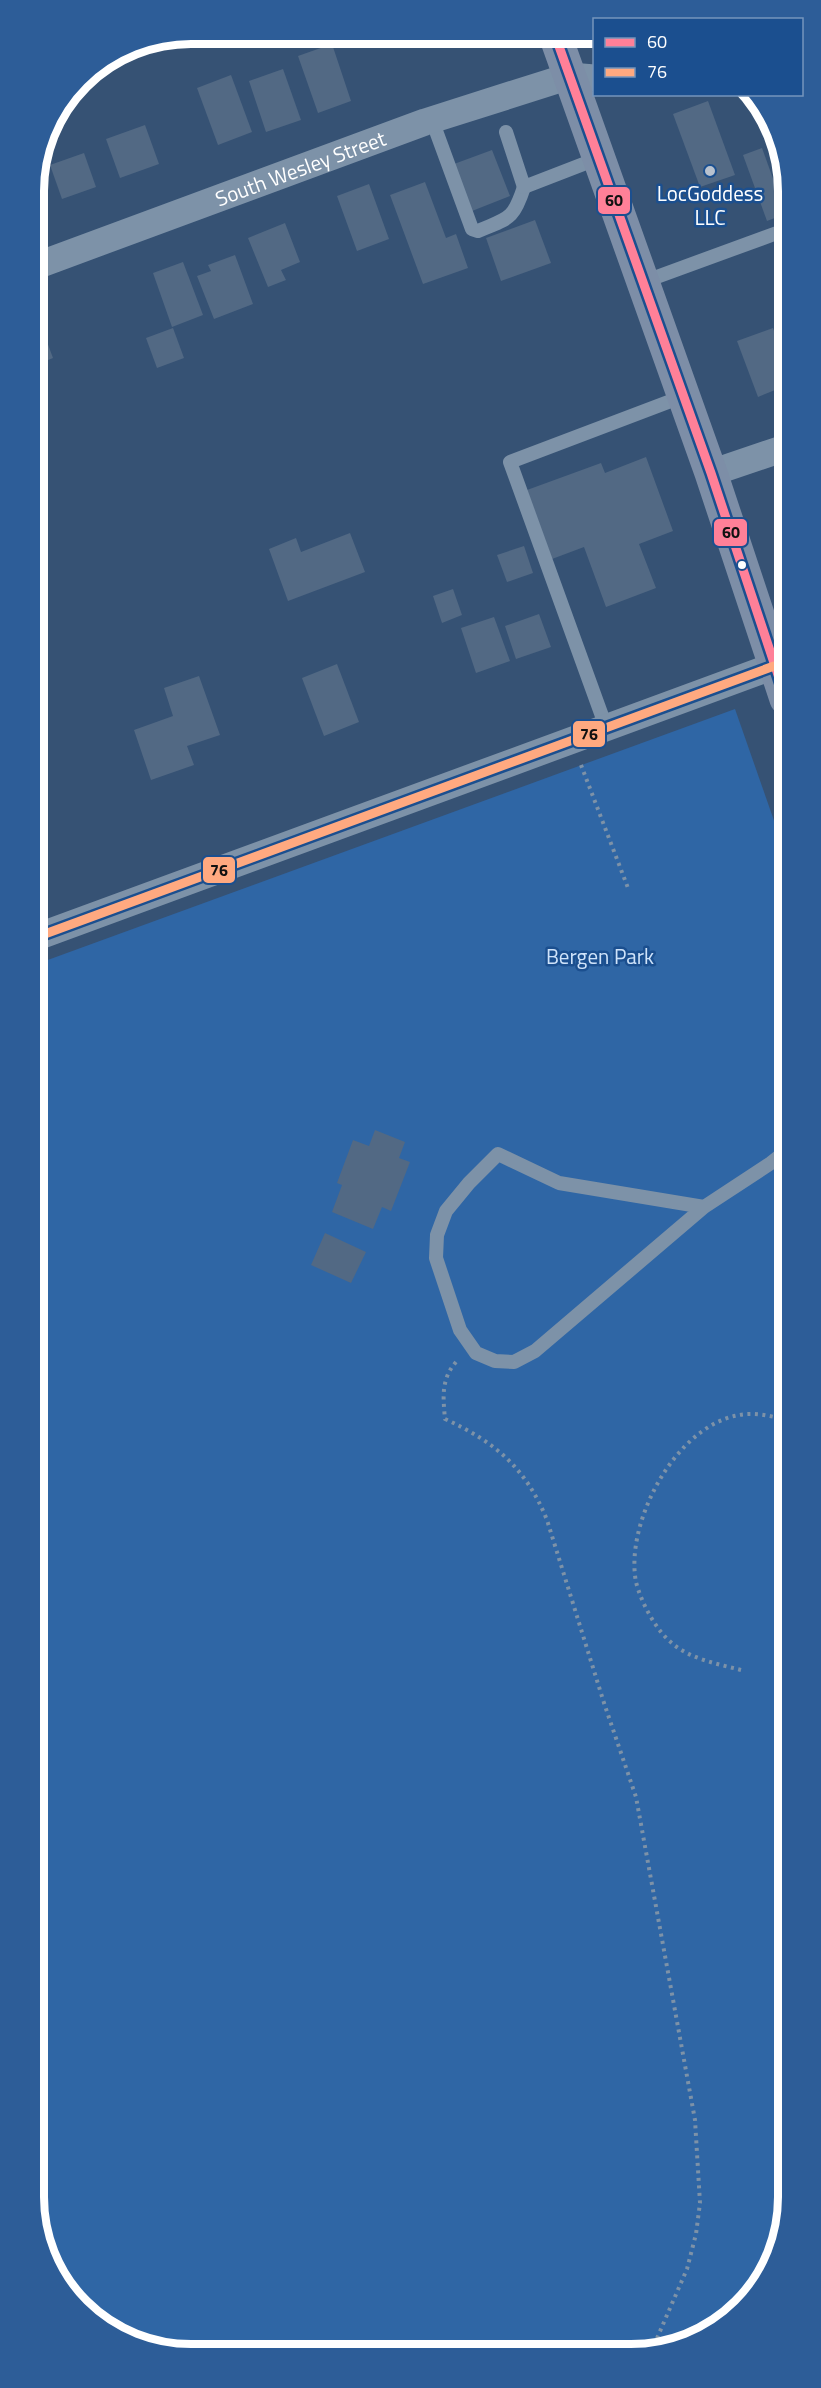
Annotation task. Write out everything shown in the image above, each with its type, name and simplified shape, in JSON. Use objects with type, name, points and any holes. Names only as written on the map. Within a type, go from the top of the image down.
[{"type":"main road","points":[[561,44],[582,77],[599,158],[778,658]]},
{"type":"street","name":"South Wesley Street","points":[[44,263],[432,120],[582,77]]},
{"type":"street","points":[[711,473],[778,450]]},
{"type":"street","points":[[44,934],[778,665]]},
{"type":"lane","points":[[432,120],[471,229],[478,231],[507,218],[517,210],[524,187],[506,132]]},
{"type":"lane","points":[[524,187],[599,158]]},
{"type":"lane","points":[[643,282],[778,233]]},
{"type":"lane","points":[[606,728],[510,462],[684,396]]},
{"type":"lane","points":[[704,1207],[558,1183],[498,1154],[469,1183],[446,1211],[437,1235],[436,1258],[460,1330],[476,1353],[495,1361],[514,1362],[535,1351],[704,1207],[778,1158]]},
{"type":"path","points":[[572,740],[628,888]]},
{"type":"path","points":[[470,1345],[448,1371],[442,1392],[445,1419],[489,1442],[505,1456],[524,1476],[538,1498],[547,1520],[636,1797],[677,2012],[695,2120],[700,2202],[696,2234],[687,2269],[655,2342]]},
{"type":"path","points":[[741,1670],[708,1661],[672,1644],[646,1607],[636,1581],[636,1554],[652,1493],[669,1463],[689,1441],[728,1418],[749,1414],[777,1418]]},
{"type":"green space","name":"Bergen Park","points":[[735,709],[778,831],[777,2207],[766,2254],[753,2279],[735,2302],[696,2329],[678,2337],[640,2344],[181,2344],[143,2337],[117,2325],[86,2302],[63,2271],[51,2245],[44,2207],[44,961]]},
{"type":"building","points":[[332,44],[351,101],[318,113],[298,56]]},
{"type":"building","points":[[283,69],[301,120],[266,132],[249,81]]},
{"type":"building","points":[[231,75],[252,132],[218,145],[197,88]]},
{"type":"building","points":[[708,101],[735,175],[700,187],[673,114]]},
{"type":"building","points":[[145,125],[159,164],[120,178],[106,139]]},
{"type":"building","points":[[762,148],[778,193],[778,217],[767,221],[743,155]]},
{"type":"building","points":[[492,150],[510,196],[472,211],[454,164]]},
{"type":"building","points":[[84,153],[96,187],[62,199],[50,165]]},
{"type":"building","points":[[425,182],[446,238],[456,234],[468,268],[423,284],[390,195]]},
{"type":"building","points":[[369,184],[389,239],[357,251],[337,196]]},
{"type":"building","points":[[535,220],[551,263],[501,281],[486,238]]},
{"type":"building","points":[[285,223],[300,262],[281,270],[286,280],[268,287],[248,238]]},
{"type":"building","points":[[235,255],[253,304],[214,319],[197,276],[211,271],[208,265]]},
{"type":"building","points":[[183,262],[203,315],[172,327],[153,273]]},
{"type":"building","points":[[173,328],[184,358],[157,368],[146,338]]},
{"type":"building","points":[[773,328],[778,342],[778,389],[758,397],[737,341]]},
{"type":"building","points":[[44,334],[53,358],[44,362]]},
{"type":"building","points":[[646,457],[673,531],[639,544],[656,588],[606,607],[584,547],[552,559],[527,490],[601,463],[605,473]]},
{"type":"building","points":[[350,533],[365,572],[288,601],[269,549],[296,538],[301,552]]},
{"type":"building","points":[[524,546],[533,573],[507,582],[497,555]]},
{"type":"building","points":[[453,589],[462,615],[442,623],[433,596]]},
{"type":"building","points":[[539,614],[551,647],[516,659],[505,626]]},
{"type":"building","points":[[494,617],[510,661],[476,673],[461,628]]},
{"type":"building","points":[[337,664],[359,722],[324,736],[302,678]]},
{"type":"building","points":[[199,676],[220,735],[187,746],[194,765],[151,780],[134,730],[173,716],[164,688]]},
{"type":"building","points":[[375,1130],[405,1142],[399,1158],[410,1162],[391,1211],[382,1207],[373,1229],[332,1212],[342,1185],[337,1183],[353,1140],[369,1146]]},
{"type":"building","points":[[325,1233],[366,1252],[351,1283],[311,1265]]},
{"type":"transit line","name":"60","points":[[558,44],[711,473],[778,674]]},
{"type":"transit line","name":"76","points":[[44,934],[774,666]]},
{"type":"place","name":"LocGoddess LLC","points":[[710,171]]}]
